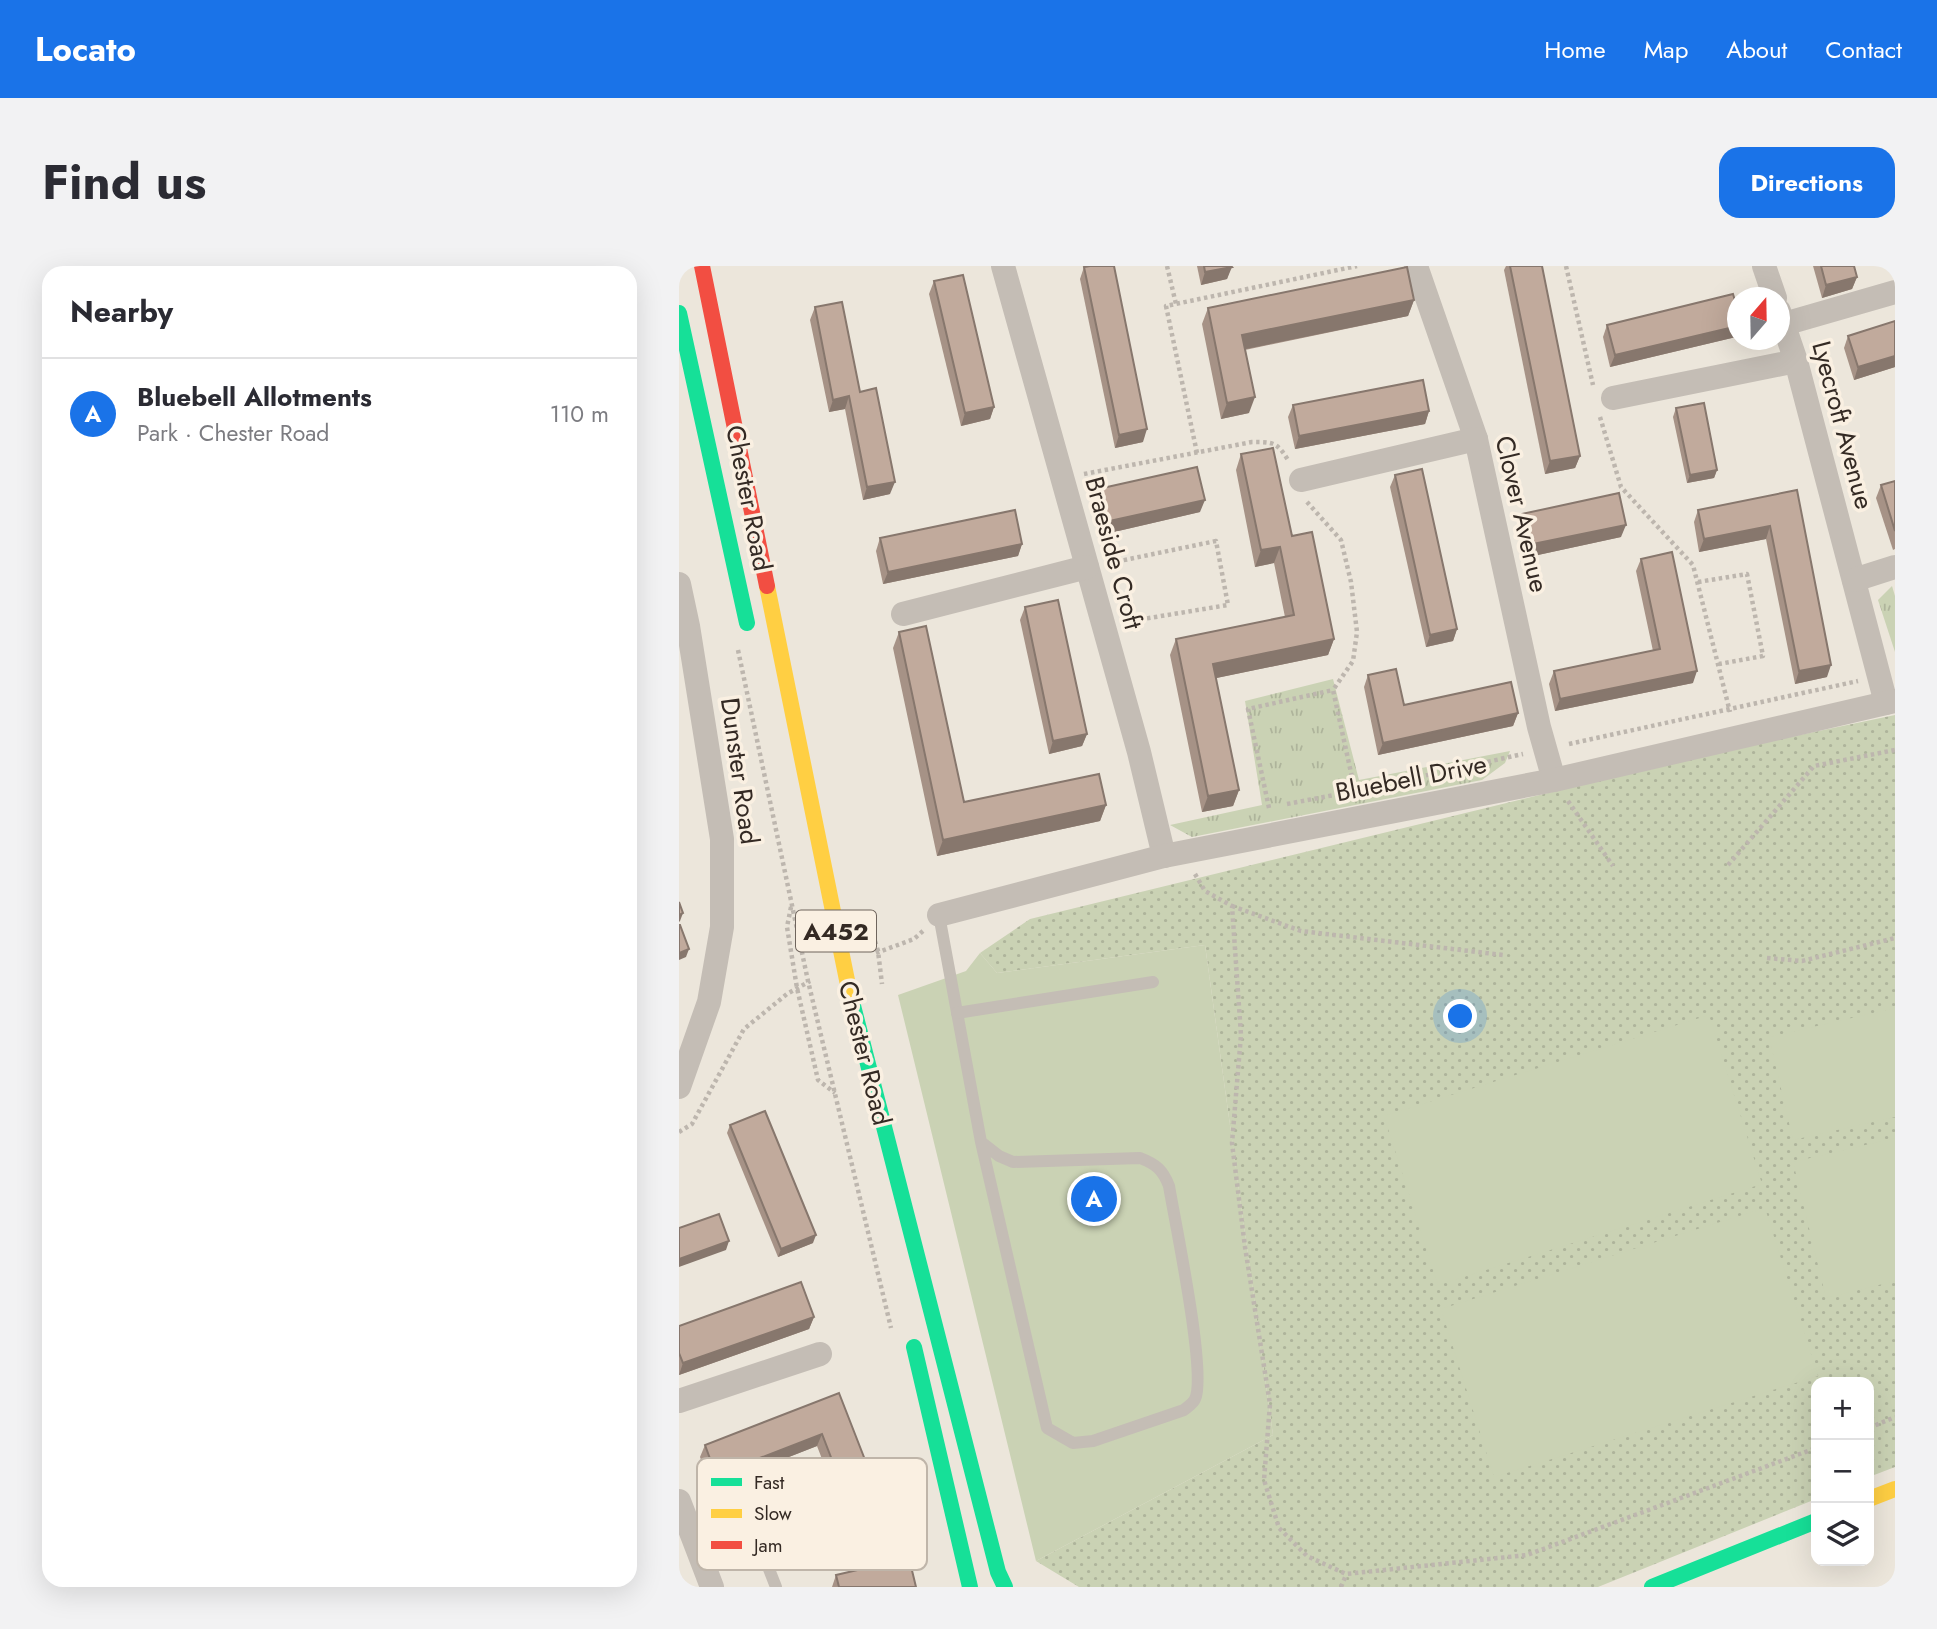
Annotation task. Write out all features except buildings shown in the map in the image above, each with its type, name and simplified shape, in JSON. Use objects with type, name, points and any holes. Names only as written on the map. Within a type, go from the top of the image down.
[{"type":"main road","name":"Chester Road","points":[[702,266],[845,973],[995,1559],[1005,1587]]},
{"type":"main road","name":"Chester Road","points":[[679,313],[743,640]]},
{"type":"main road","points":[[909,1327],[970,1587]]},
{"type":"main road","points":[[1874,1497],[1895,1489]]},
{"type":"main road","points":[[1652,1587],[1811,1523]]},
{"type":"street","name":"Braeside Croft","points":[[1003,266],[1139,752],[1173,855]]},
{"type":"street","name":"Clover Avenue","points":[[1416,266],[1476,439],[1554,780]]},
{"type":"street","points":[[1764,266],[1771,287]]},
{"type":"street","name":"Lyecroft Avenue","points":[[1790,316],[1895,292]]},
{"type":"street","name":"Lyecroft Avenue","points":[[1790,342],[1879,676],[1891,702]]},
{"type":"street","points":[[1602,400],[1796,360]]},
{"type":"street","points":[[1301,480],[1476,439]]},
{"type":"street","points":[[902,614],[1087,568]]},
{"type":"street","points":[[1854,580],[1895,568]]},
{"type":"street","name":"Dunster Road","points":[[679,584],[689,693],[722,839],[722,927],[709,1002],[679,1087]]},
{"type":"street","name":"Bluebell Drive","points":[[939,915],[1173,855],[1554,780],[1891,702]]},
{"type":"street","points":[[679,1401],[820,1354]]},
{"type":"street","points":[[679,1501],[697,1548]]},
{"type":"street","points":[[705,1570],[712,1587]]},
{"type":"lane","points":[[939,915],[981,1142],[1047,1428],[1073,1443],[1093,1441],[1184,1410],[1195,1401],[1198,1385],[1194,1339],[1169,1186],[1164,1172],[1154,1163],[1140,1158],[1013,1162],[999,1156],[981,1142]]},
{"type":"lane","points":[[957,1013],[1153,982]]},
{"type":"lane","points":[[769,1570],[776,1587]]},
{"type":"path","points":[[1167,266],[1176,304]]},
{"type":"path","points":[[1197,453],[1166,306],[1357,266]]},
{"type":"path","points":[[1566,266],[1602,400],[1621,487],[1693,565],[1736,737]]},
{"type":"path","points":[[1063,478],[1252,442],[1272,442],[1282,449],[1301,480],[1303,498],[1341,540],[1351,582],[1357,632],[1353,661],[1333,690],[1248,709],[1269,808]]},
{"type":"path","points":[[1087,568],[1216,541],[1228,605],[1103,626]]},
{"type":"path","points":[[1698,582],[1747,574],[1763,656],[1719,664]]},
{"type":"path","points":[[743,640],[791,902],[892,1333]]},
{"type":"path","points":[[1333,690],[1355,791],[1879,676]]},
{"type":"path","points":[[1728,865],[1814,766],[1895,750]]},
{"type":"path","points":[[1554,780],[1613,866]]},
{"type":"path","points":[[1173,855],[1205,891],[1232,906],[1301,931],[1503,955]]},
{"type":"path","points":[[791,902],[787,927],[797,988],[818,1080],[836,1093]]},
{"type":"path","points":[[1232,906],[1241,1035],[1232,1143],[1245,1247],[1270,1404],[1264,1480],[1279,1528],[1307,1556],[1346,1574],[1527,1555],[1811,1450]]},
{"type":"path","points":[[679,1132],[692,1124],[744,1029],[808,981],[865,968],[878,951],[915,939],[939,915]]},
{"type":"path","points":[[1767,958],[1801,961],[1895,938]]},
{"type":"path","points":[[1874,1426],[1895,1417]]},
{"type":"path","points":[[1342,1587],[1346,1574]]},
{"type":"green space","points":[[1892,586],[1895,596],[1895,652],[1878,600]]},
{"type":"green space","points":[[1333,679],[1359,780],[1510,751],[1505,763],[1482,780],[1192,837],[1170,825],[1262,805],[1245,701]]},
{"type":"green space","points":[[1895,715],[1895,1467],[1874,1475],[1874,1377],[1811,1377],[1811,1501],[1598,1587],[1079,1587],[1036,1561],[1273,1435],[1205,945],[997,973],[980,953],[1030,919],[1704,755]]},
{"type":"green space","points":[[1205,945],[1273,1435],[1036,1561],[898,995],[966,971],[980,953],[997,973]]},
{"type":"green space","points":[[1895,1008],[1895,1117],[1793,1140],[1769,1037]]},
{"type":"green space","points":[[1709,1015],[1762,1184],[1438,1285],[1384,1116]]},
{"type":"green space","points":[[1895,1138],[1895,1281],[1826,1298],[1793,1162]]},
{"type":"green space","points":[[1765,1208],[1818,1376],[1494,1477],[1441,1309]]},
{"type":"traffic: fast","points":[[679,313],[747,623]]},
{"type":"traffic: fast","points":[[849,990],[998,1572],[1005,1587]]},
{"type":"traffic: fast","points":[[914,1347],[970,1587]]},
{"type":"traffic: fast","points":[[1652,1587],[1811,1523]]},
{"type":"traffic: slow","points":[[767,586],[849,990]]},
{"type":"traffic: slow","points":[[1874,1497],[1895,1489]]},
{"type":"traffic: jam","points":[[702,266],[767,586]]},
{"type":"place","name":"Bluebell Allotments","points":[[1094,1199]]}]
